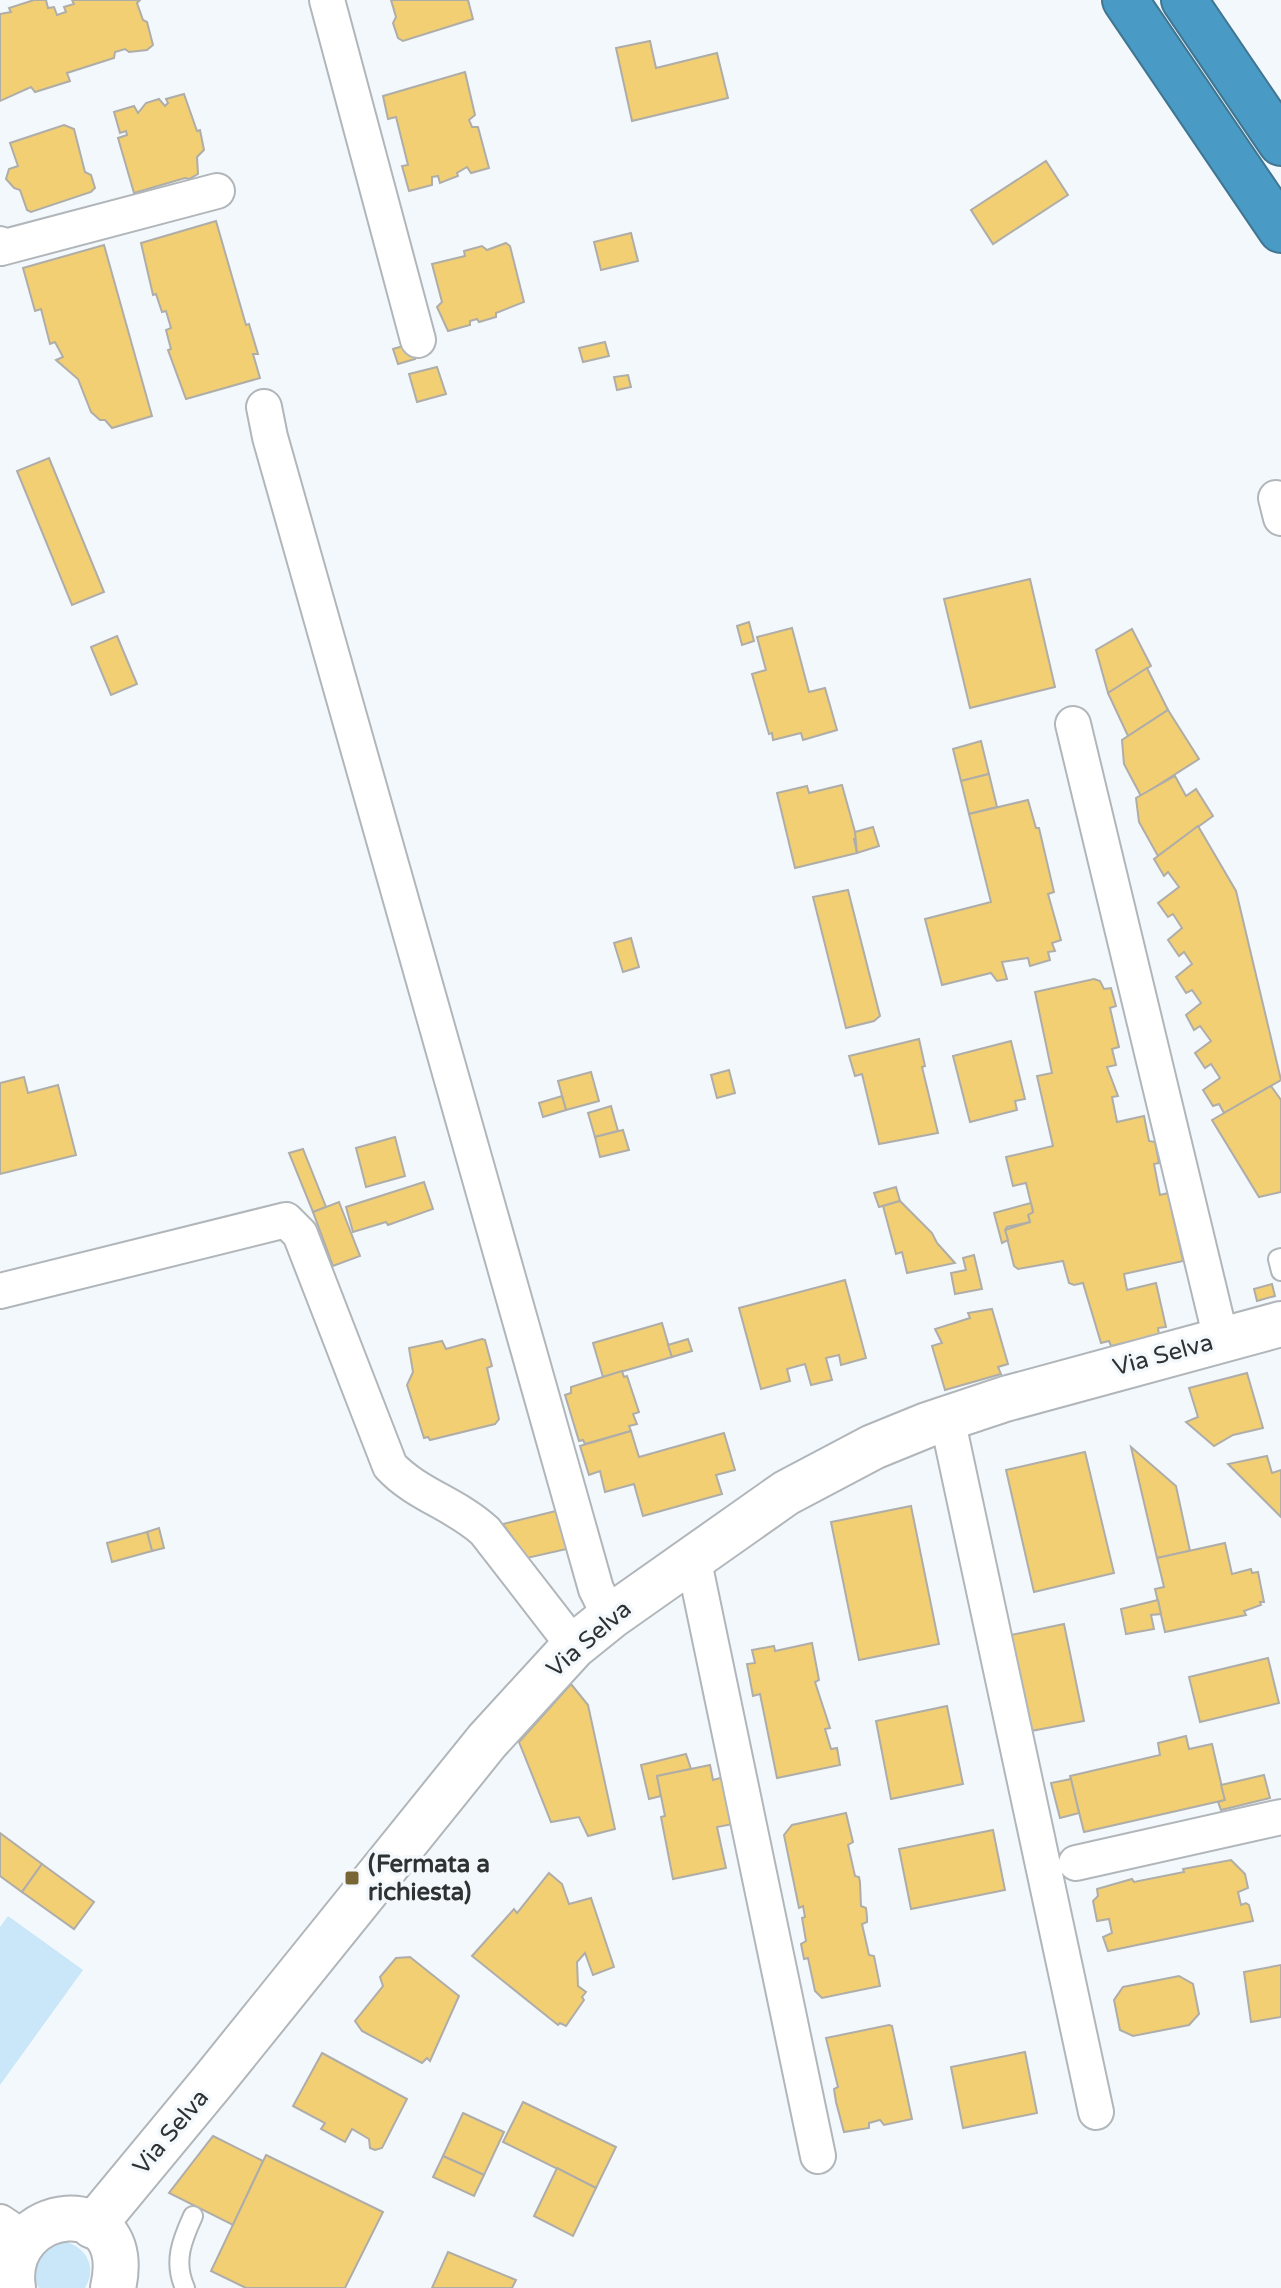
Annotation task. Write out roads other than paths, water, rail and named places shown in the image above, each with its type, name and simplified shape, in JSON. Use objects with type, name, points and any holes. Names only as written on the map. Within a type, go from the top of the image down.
[{"type":"highway","points":[[1125,0],[1281,230]]},
{"type":"highway","points":[[1184,0],[1281,143]]},
{"type":"street","points":[[327,0],[418,340]]},
{"type":"street","points":[[0,244],[1,248],[217,191]]},
{"type":"street","points":[[264,407],[596,1589],[610,1617]]},
{"type":"street","points":[[1073,724],[1221,1339]]},
{"type":"street","points":[[0,1291],[286,1220],[300,1234],[390,1466],[417,1490],[470,1517],[485,1531],[574,1646]]},
{"type":"street","name":"Via Selva","points":[[93,2226],[487,1741],[574,1646],[610,1617],[786,1493],[886,1442],[947,1418],[1081,1376],[1281,1324]]},
{"type":"street","points":[[947,1418],[1096,2112]]},
{"type":"street","points":[[693,1557],[818,2156]]},
{"type":"street","points":[[1076,1863],[1281,1817]]},
{"type":"street","points":[[13,2288],[9,2265],[13,2250],[11,2229],[33,2226],[63,2216],[93,2226],[106,2238],[114,2255],[116,2274],[113,2288]]},
{"type":"lane","points":[[1281,1258],[1278,1259],[1281,1271]]},
{"type":"lane","points":[[185,2288],[178,2270],[179,2257],[182,2240],[193,2216]]},
{"type":"place","name":"(Fermata a richiesta)","points":[[352,1878]]}]
